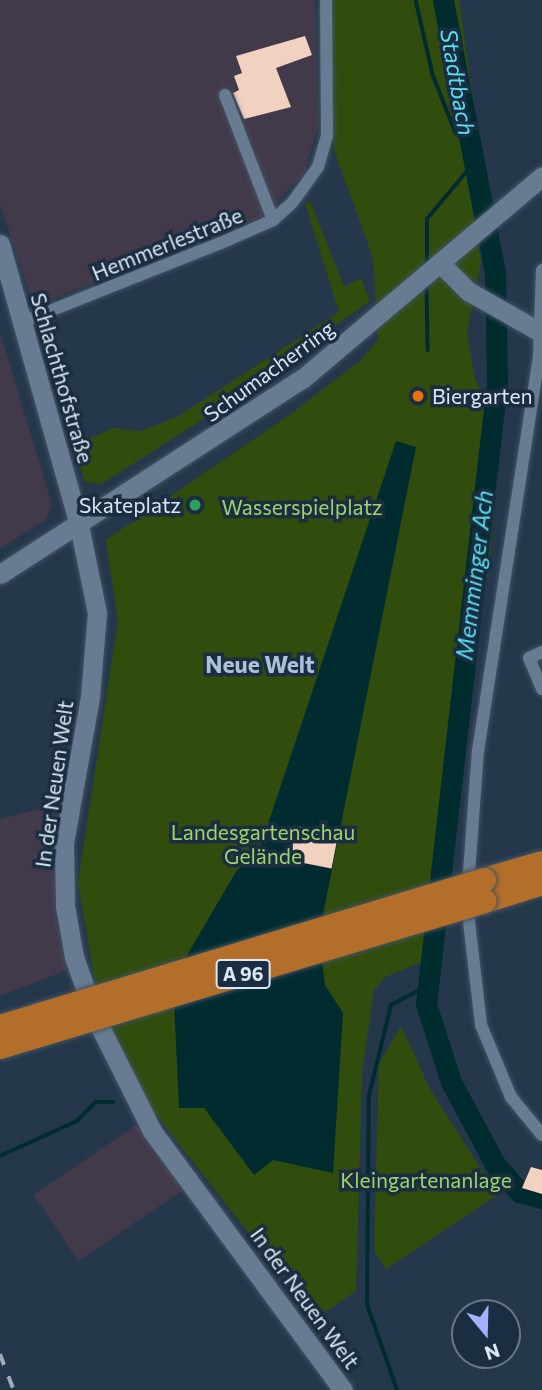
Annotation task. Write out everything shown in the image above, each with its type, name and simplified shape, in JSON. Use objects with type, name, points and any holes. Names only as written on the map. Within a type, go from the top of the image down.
[{"type":"highway","name":"A 96","points":[[0,1047],[485,890],[542,863]]},
{"type":"highway","name":"A 96","points":[[0,1027],[485,890],[542,883]]},
{"type":"street","name":"Hemmerlestraße","points":[[22,322],[273,220],[311,179],[329,126],[326,0]]},
{"type":"street","points":[[225,95],[273,220]]},
{"type":"street","name":"Schumacherring","points":[[0,574],[302,379],[401,300],[542,176]]},
{"type":"street","name":"Schlachthofstraße","points":[[0,244],[79,525]]},
{"type":"street","points":[[437,269],[541,333]]},
{"type":"street","points":[[542,270],[541,333],[478,751],[466,935],[481,1025],[510,1097],[542,1135]]},
{"type":"street","name":"In der Neuen Welt","points":[[79,525],[97,613],[90,697],[64,843],[65,906],[74,957],[101,1030],[152,1131],[343,1390]]},
{"type":"street","points":[[542,652],[529,658],[542,689]]},
{"type":"shaded area","points":[[0,0],[315,0],[318,127],[304,174],[260,218],[34,306],[0,204]]},
{"type":"shaded area","points":[[0,333],[52,505],[46,519],[0,549]]},
{"type":"shaded area","points":[[396,441],[416,447],[319,935],[325,985],[343,1013],[333,1173],[273,1160],[254,1175],[204,1108],[179,1108],[173,979],[237,870],[258,854]]},
{"type":"shaded area","points":[[47,807],[58,816],[54,907],[67,970],[0,996],[0,819]]},
{"type":"shaded area","points":[[138,1124],[183,1190],[78,1261],[34,1194]]},
{"type":"green space","name":"Landesgartenschau Gelände","points":[[332,0],[459,0],[485,181],[473,215],[481,262],[467,332],[475,380],[501,424],[490,559],[443,811],[440,954],[385,977],[374,990],[362,1073],[356,1291],[325,1312],[268,1258],[151,1108],[100,1009],[78,883],[118,621],[106,540],[291,414],[361,360],[378,340],[373,258],[334,150]]},
{"type":"green space","points":[[305,203],[311,203],[344,287],[361,278],[370,301],[208,416],[101,484],[85,482],[66,423],[78,427],[84,441],[114,428],[141,431],[177,417],[339,312]]},
{"type":"green space","name":"Kleingartenanlage","points":[[401,1026],[430,1089],[497,1195],[386,1269],[374,1251],[379,1064]]},
{"type":"building","points":[[305,36],[312,55],[276,68],[291,107],[244,119],[233,93],[239,90],[234,76],[242,73],[236,56]]},
{"type":"building","points":[[296,826],[338,834],[332,869],[289,860]]},
{"type":"building","points":[[531,1167],[542,1170],[542,1194],[522,1188]]},
{"type":"waterway","name":"Stadtbach","points":[[416,0],[433,75],[456,133],[469,144]]},
{"type":"waterway","name":"Memminger Ach","points":[[443,0],[495,273],[497,382],[426,1004],[451,1082],[495,1164],[519,1192],[542,1198]]},
{"type":"waterway","points":[[427,264],[427,219],[473,164]]},
{"type":"waterway","points":[[427,283],[428,350]]},
{"type":"waterway","name":"Memminger Ach","points":[[397,1390],[367,1305],[369,1096],[391,1005],[425,987]]},
{"type":"waterway","points":[[0,1156],[77,1121],[96,1102],[113,1102]]},
{"type":"railway","points":[[0,1354],[14,1390]]},
{"type":"place","name":"Biergarten","points":[[418,396]]},
{"type":"place","name":"Skateplatz","points":[[195,505]]},
{"type":"district","name":"Neue Welt","points":[[260,664]]},
{"type":"park label","name":"Wasserspielplatz","points":[[302,507]]}]
